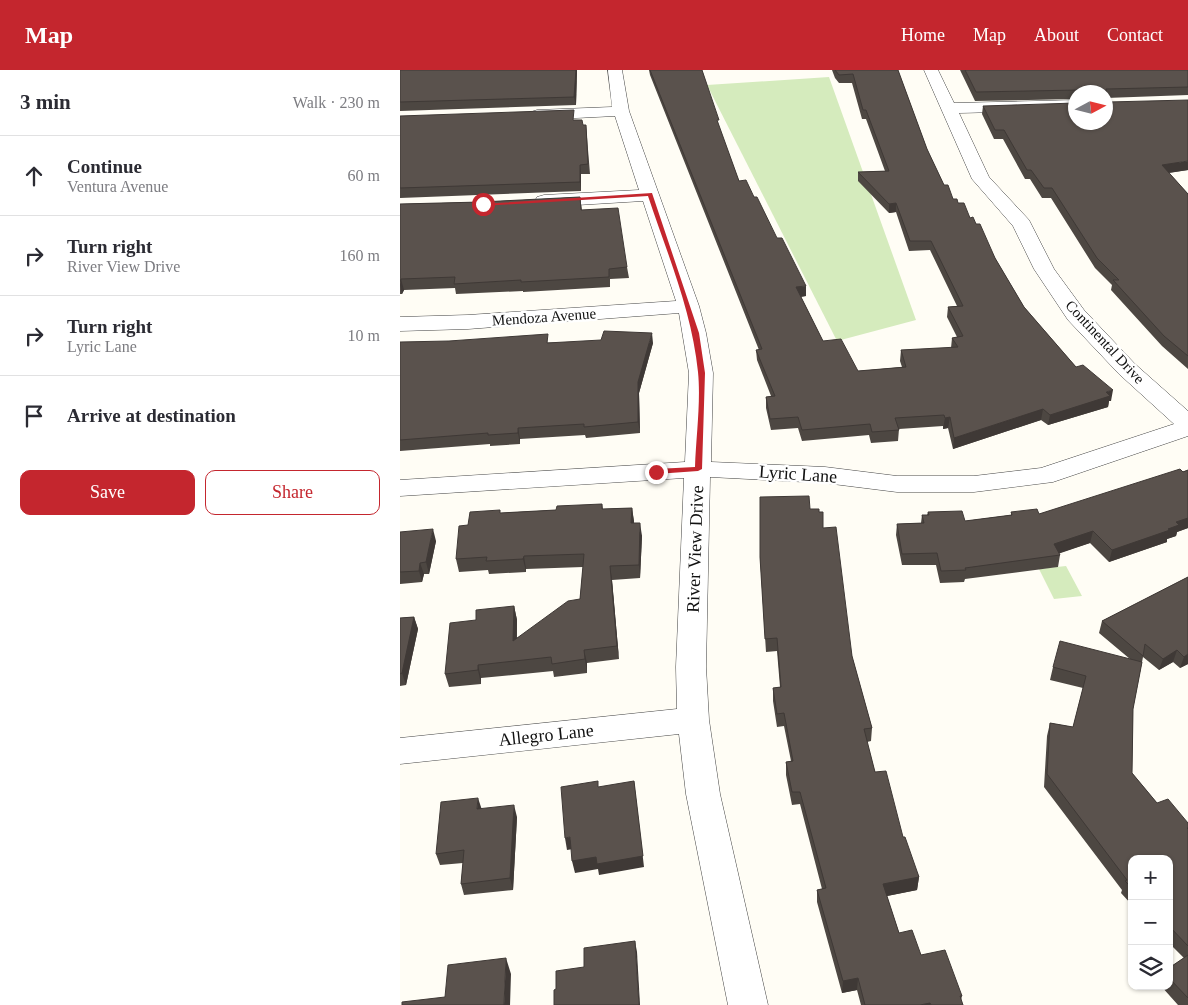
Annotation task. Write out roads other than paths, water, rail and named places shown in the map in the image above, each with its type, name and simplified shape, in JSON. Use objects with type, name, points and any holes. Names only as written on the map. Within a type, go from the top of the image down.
[{"type":"street","name":"River View Drive","points":[[615,70],[621,111],[688,306],[702,373],[690,667],[693,720],[703,794],[748,1005]]},
{"type":"street","name":"Continental Drive","points":[[931,70],[980,179],[1022,224],[1044,269],[1076,315],[1127,369],[1188,426]]},
{"type":"street","points":[[948,108],[1068,105]]},
{"type":"street","points":[[519,116],[621,111]]},
{"type":"street","points":[[530,202],[650,195]]},
{"type":"street","name":"Mendoza Avenue","points":[[400,324],[468,322],[688,306]]},
{"type":"street","name":"Lyric Lane","points":[[400,488],[698,469],[826,475],[897,484],[974,484],[1044,476],[1188,426]]},
{"type":"street","name":"Allegro Lane","points":[[400,751],[693,720]]}]
